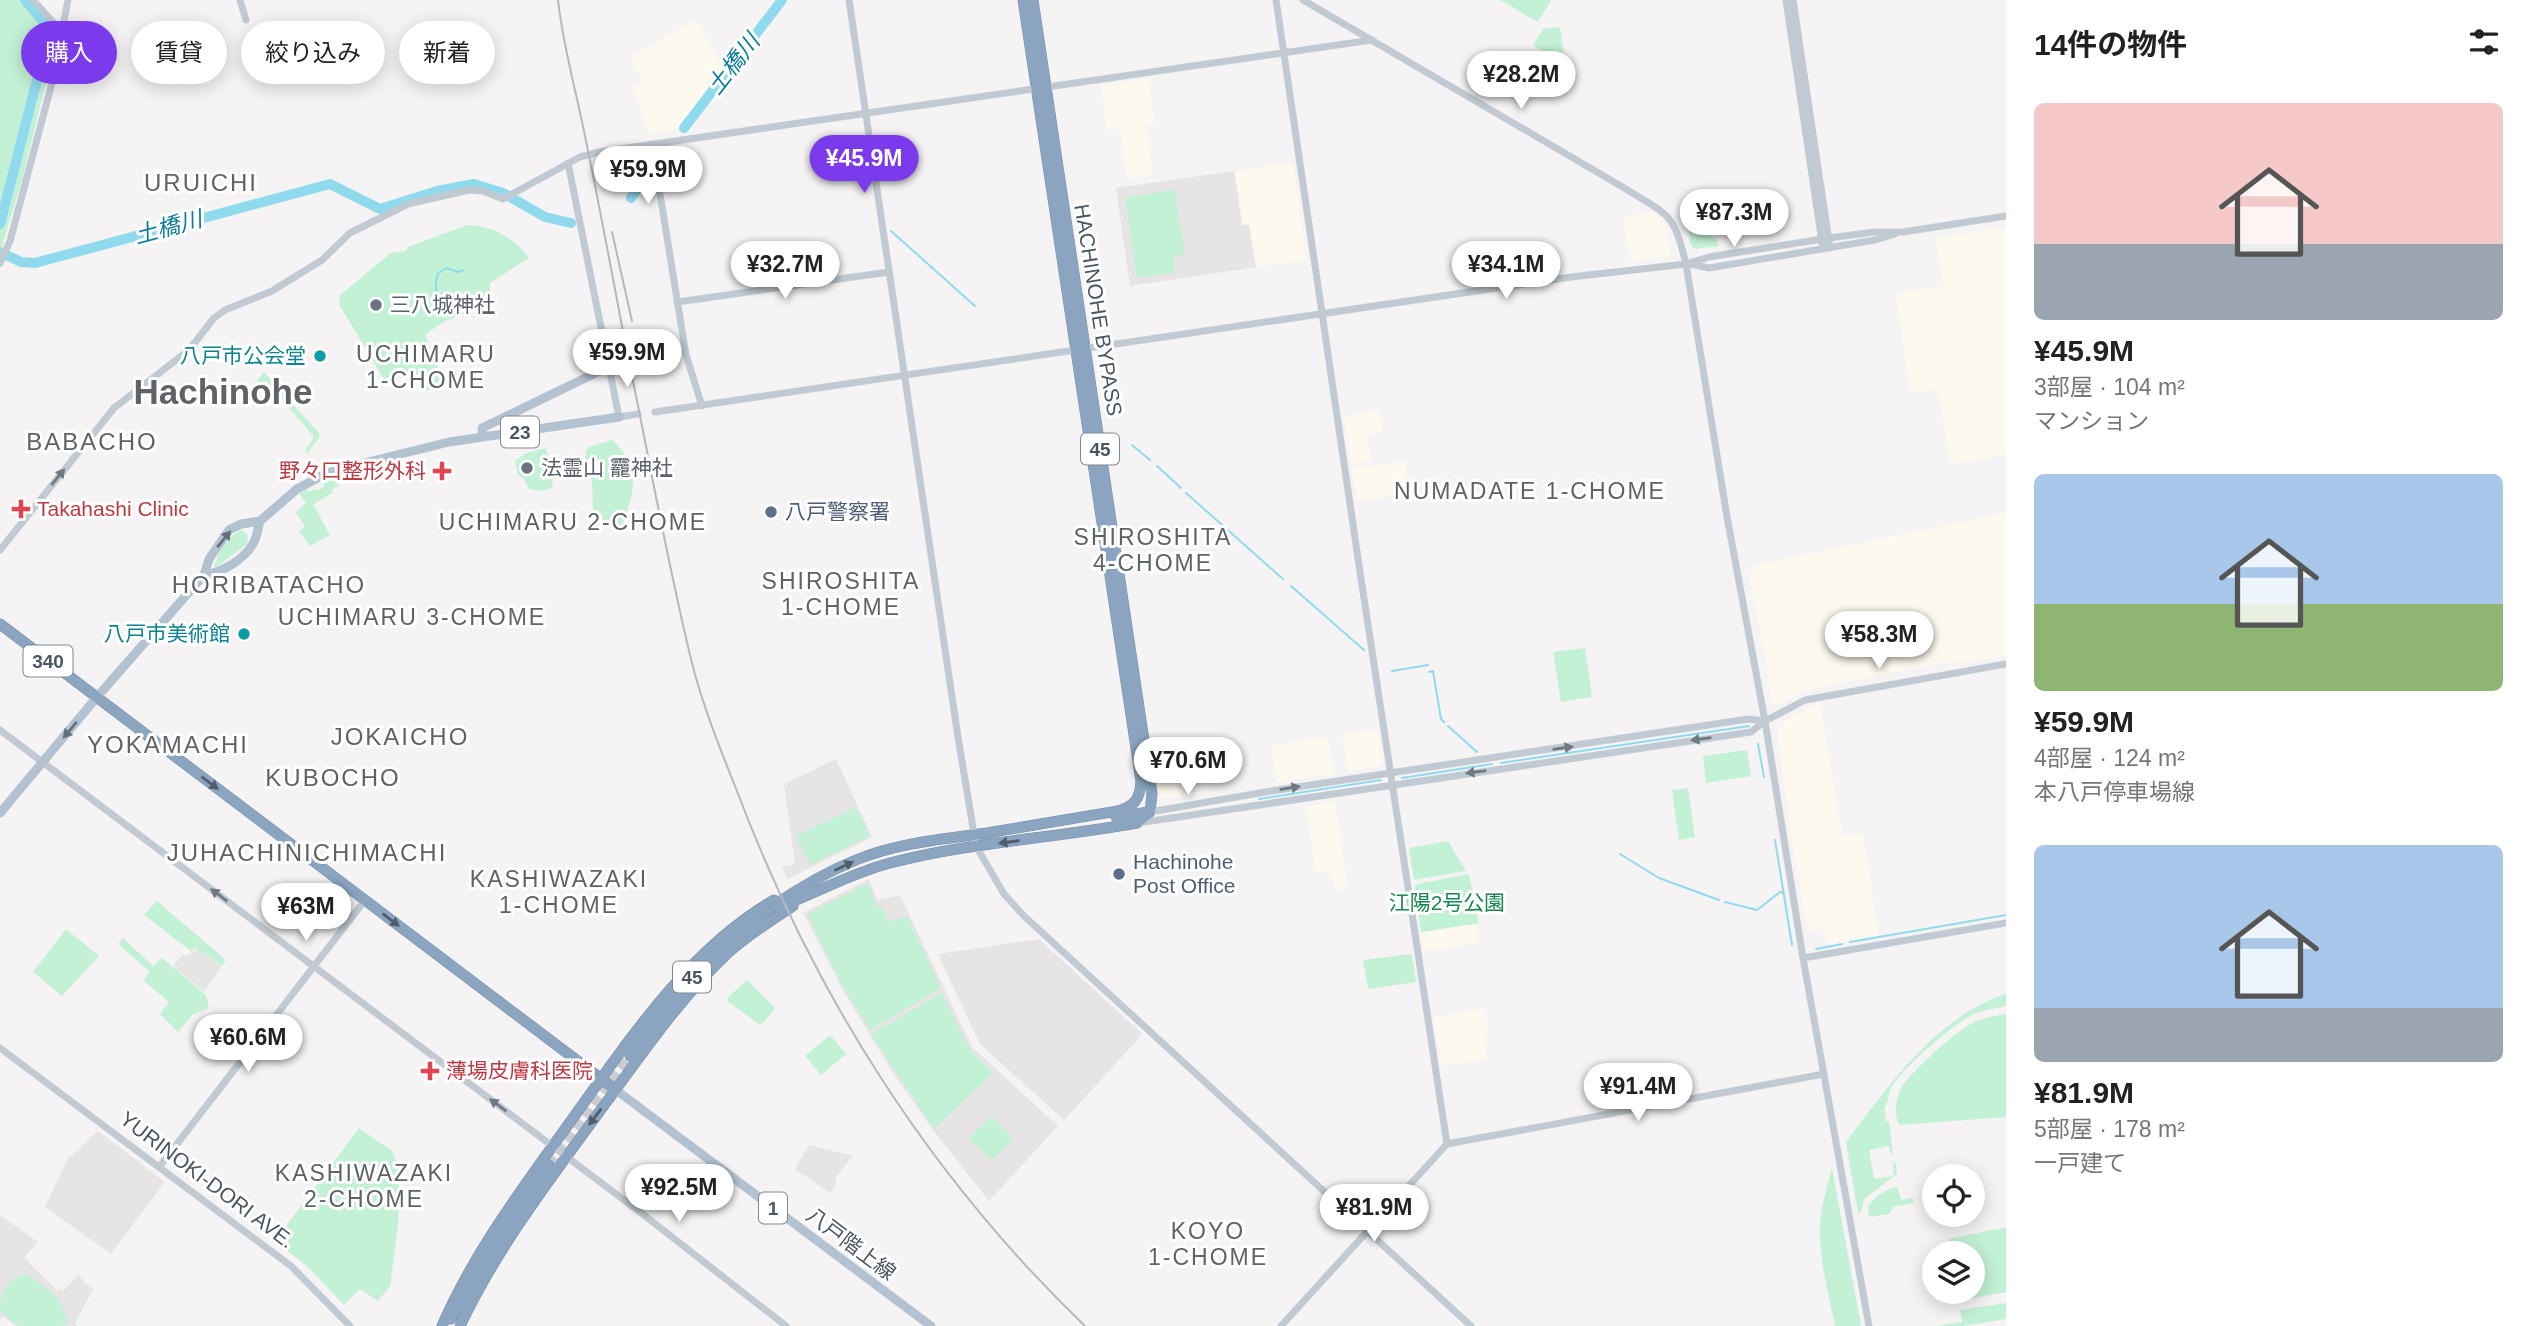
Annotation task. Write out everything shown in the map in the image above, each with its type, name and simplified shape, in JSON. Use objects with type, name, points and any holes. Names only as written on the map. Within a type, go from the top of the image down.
[{"type":"highway","name":"HACHINOHE BYPASS","points":[[1023,0],[1040,87],[1152,794],[1150,812]]},
{"type":"highway","name":"HACHINOHE BYPASS","points":[[1033,0],[1040,87]]},
{"type":"highway","name":"HACHINOHE BYPASS","points":[[1080,350],[1140,782],[1143,799],[1150,812]]},
{"type":"highway","name":"340","points":[[0,624],[616,1090]]},
{"type":"highway","name":"45","points":[[630,1056],[702,967],[730,940],[803,885],[858,859],[886,851],[1130,807],[1138,798],[1140,782]]},
{"type":"highway","name":"45","points":[[1016,828],[1044,828],[1150,812]]},
{"type":"highway","points":[[1137,823],[1150,812]]},
{"type":"highway","name":"45","points":[[768,912],[861,871],[933,853],[1137,823]]},
{"type":"highway","points":[[445,1326],[453,1300],[485,1243],[602,1079],[662,1001],[710,948],[752,914],[803,885]]},
{"type":"highway","points":[[460,1326],[508,1239],[678,1007],[703,978],[755,931],[811,894]]},
{"type":"highway","points":[[445,1326],[515,1212],[549,1165]]},
{"type":"highway","points":[[454,1326],[472,1284]]},
{"type":"main road","name":"23","points":[[483,437],[482,428],[608,367]]},
{"type":"main road","name":"23","points":[[97,697],[204,575],[209,559],[229,530],[241,524],[260,521],[297,489],[325,474],[421,447],[620,417]]},
{"type":"main road","name":"23","points":[[204,575],[217,574],[253,545],[260,521]]},
{"type":"main road","points":[[0,813],[97,697]]},
{"type":"main road","name":"八戸階上線","points":[[616,1090],[931,1326]]},
{"type":"street","points":[[33,0],[52,21]]},
{"type":"street","points":[[64,21],[68,0]]},
{"type":"street","points":[[240,0],[246,20]]},
{"type":"street","points":[[849,0],[976,846],[1004,894],[1024,916],[1471,1326]]},
{"type":"street","points":[[1276,0],[1447,1144]]},
{"type":"street","points":[[1303,0],[1666,213],[1675,223],[1686,264],[1727,517],[1765,721],[1803,958],[1869,1326]]},
{"type":"street","points":[[1786,0],[1827,248]]},
{"type":"street","points":[[1793,0],[1825,239]]},
{"type":"street","points":[[0,550],[122,399],[189,349],[214,318],[225,310],[272,291],[322,260],[350,233],[408,204],[469,190],[483,191],[503,199],[584,155],[1372,40]]},
{"type":"street","points":[[0,263],[10,241],[52,84]]},
{"type":"street","points":[[652,144],[686,355],[702,406]]},
{"type":"street","points":[[568,163],[620,417],[638,414]]},
{"type":"street","points":[[1686,264],[1709,268],[2006,216]]},
{"type":"street","points":[[655,412],[1571,278],[1686,264],[1706,257],[1825,239],[1874,232],[1903,232]]},
{"type":"street","points":[[677,302],[889,272]]},
{"type":"street","points":[[1137,823],[1751,732],[1765,721],[1805,700],[2006,664]]},
{"type":"street","points":[[1150,812],[1748,719],[1765,721]]},
{"type":"street","points":[[0,730],[553,1146],[786,1326]]},
{"type":"street","points":[[1152,794],[1159,805],[1172,808]]},
{"type":"street","points":[[1150,812],[1160,815],[1199,810],[1221,811]]},
{"type":"street","points":[[160,1166],[254,1043],[316,968],[365,900]]},
{"type":"street","points":[[1803,958],[2006,923]]},
{"type":"street","name":"YURINOKI-DORI AVE.","points":[[0,1048],[291,1266],[350,1326]]},
{"type":"street","points":[[1281,1326],[1447,1144],[1824,1074]]},
{"type":"shaded area","points":[[696,20],[723,69],[679,128],[648,133],[632,86],[642,81],[630,57]]},
{"type":"shaded area","points":[[1148,78],[1155,123],[1146,125],[1153,175],[1127,179],[1120,129],[1107,130],[1101,85]]},
{"type":"shaded area","points":[[1291,163],[1307,260],[1256,267],[1249,224],[1243,225],[1235,171]]},
{"type":"shaded area","points":[[1234,171],[1242,225],[1249,225],[1256,267],[1130,286],[1116,188]]},
{"type":"shaded area","points":[[1651,212],[1666,226],[1671,253],[1669,256],[1631,262],[1623,217]]},
{"type":"shaded area","points":[[2006,229],[2006,454],[1955,464],[1950,461],[1938,389],[1914,392],[1910,390],[1896,296],[1898,293],[1943,286],[1936,243],[1938,238]]},
{"type":"shaded area","points":[[1380,410],[1383,432],[1367,435],[1371,461],[1351,464],[1344,416]]},
{"type":"shaded area","points":[[1405,461],[1408,485],[1391,487],[1392,496],[1357,501],[1352,468]]},
{"type":"shaded area","points":[[2006,513],[2006,656],[1944,663],[1819,687],[1802,692],[1779,705],[1771,702],[1749,575],[1755,565]]},
{"type":"shaded area","points":[[1820,704],[1843,837],[1863,834],[1879,936],[1828,945],[1824,928],[1808,932],[1777,730],[1790,717]]},
{"type":"shaded area","points":[[1377,730],[1382,761],[1380,766],[1348,772],[1342,735]]},
{"type":"shaded area","points":[[1328,737],[1334,774],[1277,782],[1271,745]]},
{"type":"shaded area","points":[[1193,757],[1199,794],[1162,797],[1153,763]]},
{"type":"shaded area","points":[[836,759],[872,837],[787,879],[782,867],[795,864],[784,784]]},
{"type":"shaded area","points":[[1335,802],[1348,889],[1336,891],[1330,871],[1316,873],[1306,806]]},
{"type":"shaded area","points":[[869,879],[877,900],[900,895],[972,1047],[1058,1126],[989,1201],[895,1076],[844,992],[803,913]]},
{"type":"shaded area","points":[[1476,924],[1479,943],[1424,951],[1421,933]]},
{"type":"shaded area","points":[[1039,939],[1140,1032],[1141,1036],[1064,1120],[980,1044],[938,954]]},
{"type":"shaded area","points":[[197,950],[221,967],[204,992],[173,966],[183,954],[186,956]]},
{"type":"shaded area","points":[[1485,1009],[1489,1033],[1483,1035],[1487,1059],[1442,1066],[1434,1017]]},
{"type":"shaded area","points":[[98,1131],[165,1182],[111,1254],[45,1207],[67,1160]]},
{"type":"shaded area","points":[[809,1145],[853,1156],[836,1177],[835,1186],[830,1193],[795,1169]]},
{"type":"shaded area","points":[[0,1215],[38,1242],[24,1258],[57,1290],[59,1288],[63,1291],[78,1275],[93,1290],[75,1323],[77,1326],[16,1326],[3,1317],[0,1319]]},
{"type":"green space","points":[[0,0],[27,0],[45,21],[21,21],[21,84],[45,84],[22,180],[0,253]]},
{"type":"green space","points":[[1500,0],[1551,0],[1538,22]]},
{"type":"green space","points":[[1560,27],[1565,62],[1561,63],[1533,45],[1543,29]]},
{"type":"green space","points":[[1175,190],[1185,254],[1173,257],[1175,272],[1137,278],[1125,197]]},
{"type":"green space","points":[[1688,222],[1717,239],[1719,246],[1694,249],[1690,243]]},
{"type":"green space","points":[[467,225],[485,227],[502,234],[529,258],[490,283],[490,296],[469,312],[443,322],[425,335],[445,384],[426,391],[414,369],[386,383],[339,304],[340,295],[391,253],[406,251],[408,247]]},
{"type":"green space","points":[[264,372],[319,433],[319,438],[307,454],[305,451],[314,437],[266,381],[261,385],[257,380]]},
{"type":"green space","points":[[611,440],[628,459],[633,473],[631,497],[622,529],[603,523],[602,514],[593,513],[592,482],[585,460],[589,447]]},
{"type":"green space","points":[[546,448],[553,476],[552,488],[541,491],[529,489],[524,479],[518,475],[515,461],[526,453]]},
{"type":"green space","points":[[333,477],[339,486],[332,489],[333,493],[313,504],[330,535],[310,546],[299,531],[305,527],[296,512],[306,503],[299,494],[307,489],[309,492],[324,487],[323,481]]},
{"type":"green space","points":[[241,530],[248,535],[247,544],[215,568],[224,546]]},
{"type":"green space","points":[[1585,648],[1592,697],[1561,702],[1553,652]]},
{"type":"green space","points":[[1747,750],[1751,776],[1706,783],[1703,756]]},
{"type":"green space","points":[[1688,788],[1695,837],[1679,840],[1672,790]]},
{"type":"green space","points":[[856,807],[870,836],[810,865],[796,836]]},
{"type":"green space","name":"江陽2号公園","points":[[1448,841],[1466,871],[1414,880],[1409,848]]},
{"type":"green space","name":"江陽2号公園","points":[[1469,874],[1479,923],[1421,932],[1415,886]]},
{"type":"green space","points":[[868,883],[877,908],[882,907],[889,922],[907,916],[941,988],[870,1030],[845,990],[807,914]]},
{"type":"green space","points":[[157,901],[226,960],[221,966],[195,948],[192,952],[144,915]]},
{"type":"green space","points":[[66,929],[99,956],[62,996],[33,972]]},
{"type":"green space","points":[[123,938],[153,966],[162,958],[206,995],[209,1008],[192,1015],[178,1032],[160,1014],[169,1002],[143,980],[150,972],[118,944]]},
{"type":"green space","points":[[1412,954],[1416,982],[1368,989],[1363,960]]},
{"type":"green space","points":[[747,980],[775,1008],[763,1023],[759,1024],[728,1002],[727,998]]},
{"type":"green space","points":[[942,993],[970,1050],[993,1073],[934,1129],[871,1034]]},
{"type":"green space","points":[[2006,994],[2006,1006],[1986,1010],[1965,1019],[1916,1059],[1891,1088],[1884,1108],[1886,1121],[1889,1122],[1893,1154],[1891,1155],[1889,1146],[1869,1150],[1874,1179],[1894,1176],[1893,1161],[1897,1174],[1864,1199],[1858,1214],[1846,1142],[1897,1077],[1936,1036],[1981,1004]]},
{"type":"green space","points":[[2006,1014],[2006,1117],[1899,1125],[1897,1097],[1913,1073],[1969,1025]]},
{"type":"green space","points":[[830,1035],[846,1054],[821,1075],[805,1056]]},
{"type":"green space","points":[[992,1116],[1014,1139],[991,1161],[969,1138]]},
{"type":"green space","points":[[359,1128],[392,1151],[399,1167],[398,1226],[390,1286],[378,1301],[360,1289],[344,1305],[309,1268],[275,1241]]},
{"type":"green space","points":[[1832,1168],[1861,1326],[1835,1326],[1825,1280],[1820,1225]]},
{"type":"green space","points":[[1897,1187],[1901,1200],[1913,1198],[1914,1203],[1893,1207],[1890,1214],[1869,1217],[1868,1206],[1877,1197]]},
{"type":"green space","points":[[2006,1227],[2006,1292],[1985,1296],[1985,1241],[1949,1239]]},
{"type":"green space","points":[[27,1274],[58,1300],[69,1323],[60,1326],[19,1326],[0,1311],[6,1287]]},
{"type":"green space","points":[[2006,1303],[2006,1319],[1963,1326],[1937,1326],[1962,1322],[1960,1310]]},
{"type":"waterway","name":"土橋川","points":[[0,224],[49,33],[47,26],[25,0]]},
{"type":"waterway","name":"土橋川","points":[[684,128],[782,0]]},
{"type":"waterway","name":"土橋川","points":[[631,198],[649,173]]},
{"type":"waterway","name":"土橋川","points":[[0,252],[21,262],[35,263],[330,184],[380,209],[437,191],[474,184],[503,193],[545,217],[571,223]]},
{"type":"waterway","points":[[891,231],[975,306]]},
{"type":"waterway","points":[[447,294],[441,296],[437,292],[438,273],[447,268],[458,272],[464,270]]},
{"type":"waterway","points":[[1132,445],[1150,460]]},
{"type":"waterway","points":[[1157,466],[1181,488]]},
{"type":"waterway","points":[[1186,493],[1283,579]]},
{"type":"waterway","points":[[1291,586],[1364,650]]},
{"type":"waterway","points":[[1392,671],[1428,665]]},
{"type":"waterway","points":[[1429,672],[1433,671],[1441,719],[1444,722]]},
{"type":"waterway","points":[[1448,726],[1477,752]]},
{"type":"waterway","points":[[1501,763],[1749,726]]},
{"type":"waterway","points":[[1758,744],[1764,777]]},
{"type":"waterway","points":[[1402,778],[1492,764]]},
{"type":"waterway","points":[[1259,799],[1381,780]]},
{"type":"waterway","points":[[1775,840],[1792,945]]},
{"type":"waterway","points":[[1620,854],[1659,878],[1719,900]]},
{"type":"waterway","points":[[1725,902],[1757,910],[1780,892],[1784,893]]},
{"type":"waterway","points":[[1850,942],[2006,915]]},
{"type":"waterway","points":[[1816,949],[1842,944]]},
{"type":"tunnel","points":[[549,1165],[630,1056]]},
{"type":"railway","points":[[558,0],[675,589],[697,683],[731,776],[767,866],[802,939],[839,1009],[881,1078],[926,1144],[976,1208],[1028,1268],[1085,1326]]},
{"type":"railway","points":[[612,232],[632,321]]},
{"type":"place","name":"三八城神社","points":[[376,305]]},
{"type":"place","name":"八戸市公会堂","points":[[320,356]]},
{"type":"place","name":"法霊山 龗神社","points":[[527,468]]},
{"type":"place","name":"野々口整形外科","points":[[442,471]]},
{"type":"place","name":"Takahashi Clinic","points":[[21,509]]},
{"type":"place","name":"八戸警察署","points":[[771,512]]},
{"type":"place","name":"八戸市美術館","points":[[244,634]]},
{"type":"place","name":"Hachinohe Post Office","points":[[1119,874]]},
{"type":"place","name":"薄場皮膚科医院","points":[[430,1071]]},
{"type":"district","name":"URUICHI","points":[[201,183]]},
{"type":"district","name":"UCHIMARU 1-CHOME","points":[[426,367]]},
{"type":"district","name":"Hachinohe","points":[[223,392]]},
{"type":"district","name":"BABACHO","points":[[92,442]]},
{"type":"district","name":"NUMADATE 1-CHOME","points":[[1530,491]]},
{"type":"district","name":"UCHIMARU 2-CHOME","points":[[573,522]]},
{"type":"district","name":"SHIROSHITA 4-CHOME","points":[[1153,550]]},
{"type":"district","name":"HORIBATACHO","points":[[269,585]]},
{"type":"district","name":"SHIROSHITA 1-CHOME","points":[[841,594]]},
{"type":"district","name":"UCHIMARU 3-CHOME","points":[[412,617]]},
{"type":"district","name":"JOKAICHO","points":[[400,737]]},
{"type":"district","name":"YOKAMACHI","points":[[168,745]]},
{"type":"district","name":"KUBOCHO","points":[[333,778]]},
{"type":"district","name":"JUHACHINICHIMACHI","points":[[307,853]]},
{"type":"district","name":"KASHIWAZAKI 1-CHOME","points":[[559,892]]},
{"type":"district","name":"KASHIWAZAKI 2-CHOME","points":[[364,1186]]},
{"type":"district","name":"KOYO 1-CHOME","points":[[1208,1244]]}]
